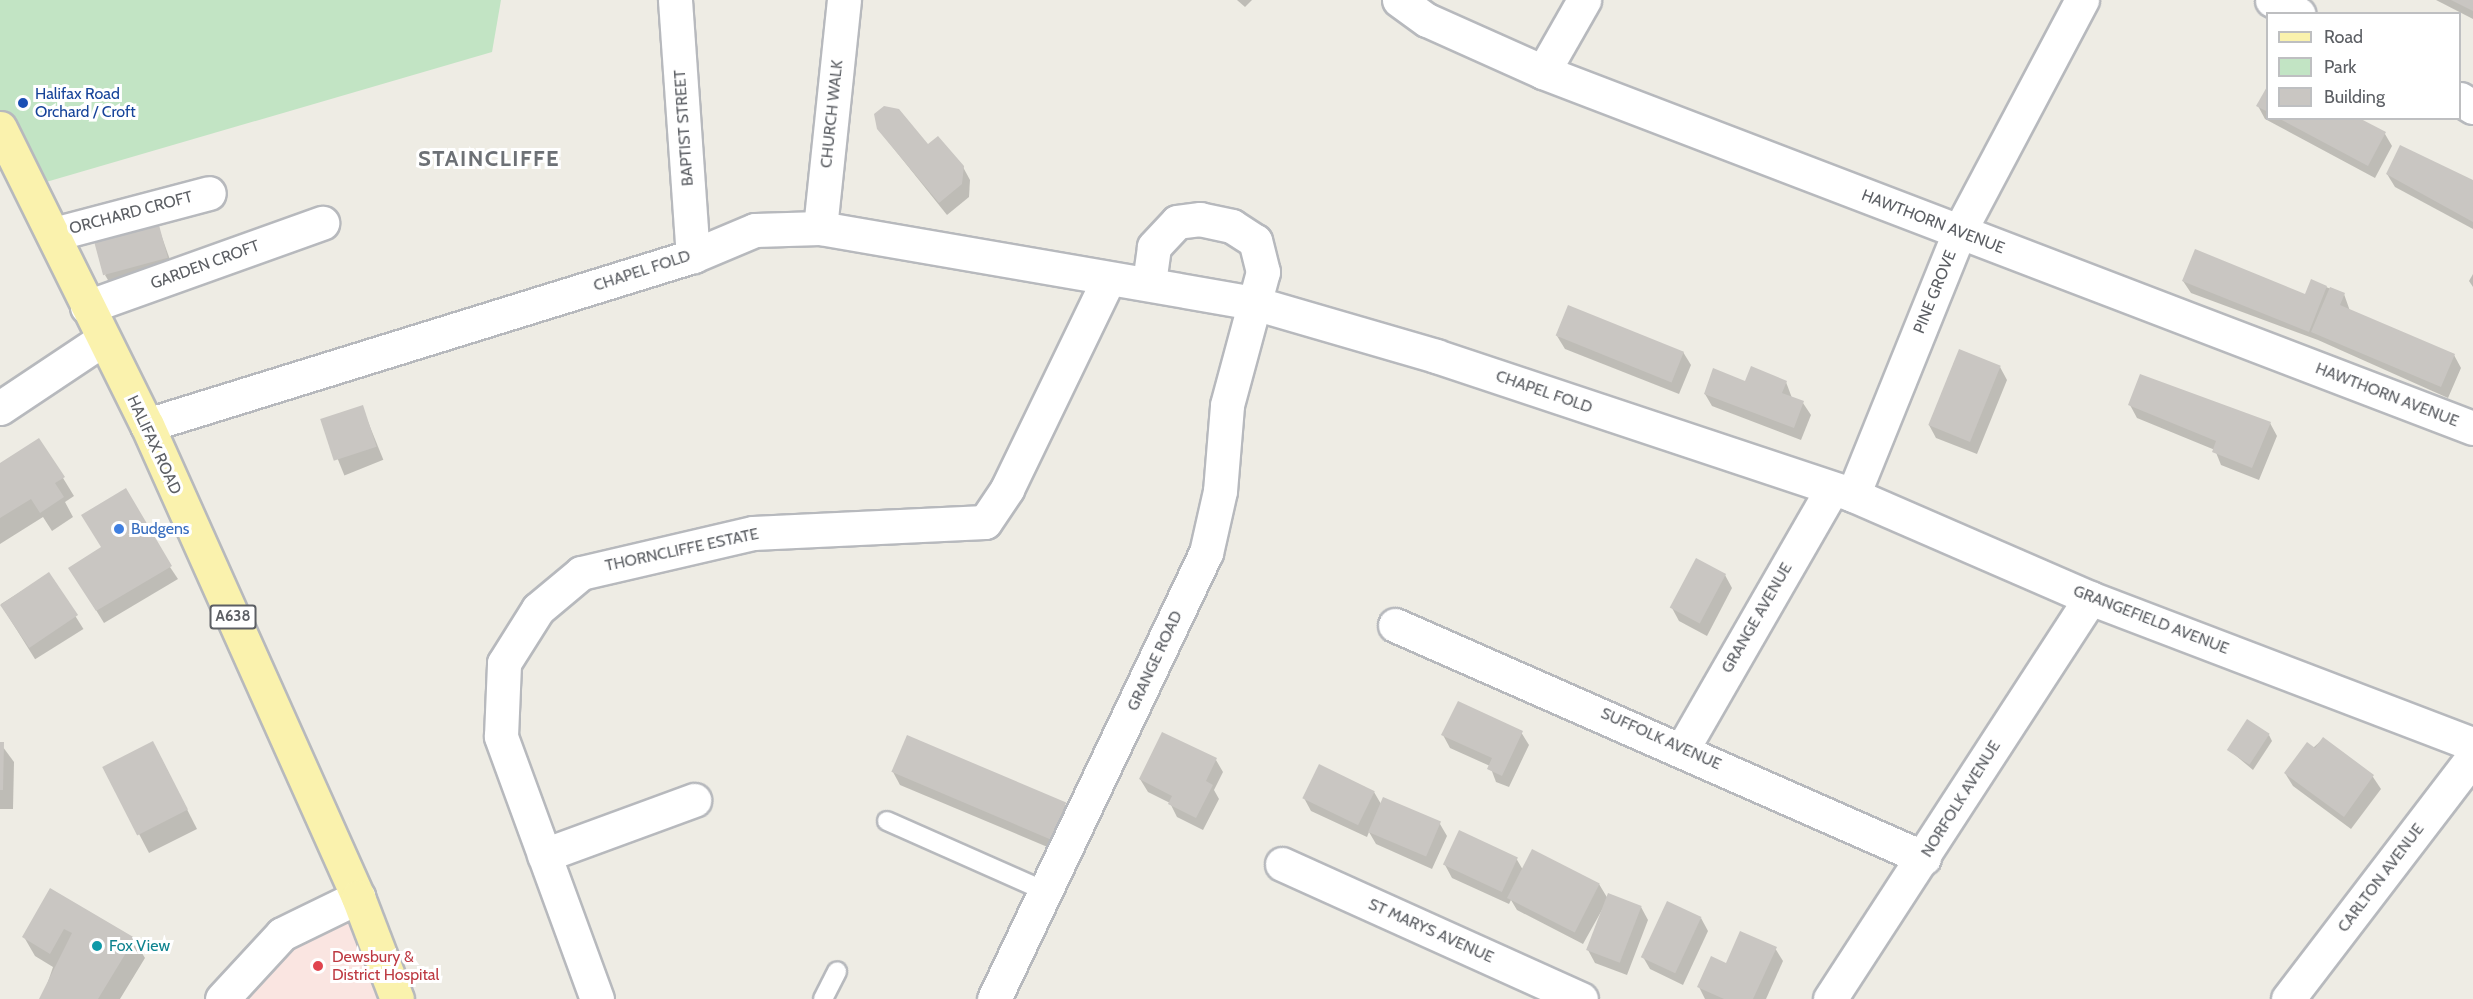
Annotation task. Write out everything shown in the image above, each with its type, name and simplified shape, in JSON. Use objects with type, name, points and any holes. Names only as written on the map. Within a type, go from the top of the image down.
[{"type":"main road","name":"HALIFAX ROAD","points":[[0,128],[54,234],[102,340],[147,425],[358,897],[397,999]]},
{"type":"street","name":"BAPTIST STREET","points":[[675,0],[693,256]]},
{"type":"street","name":"CHURCH WALK","points":[[820,228],[844,0]]},
{"type":"street","name":"HAWTHORN AVENUE","points":[[1399,0],[1427,20],[1543,72],[2473,428]]},
{"type":"street","points":[[1543,72],[1584,0]]},
{"type":"street","name":"PINE GROVE","points":[[1842,492],[1959,232],[2082,0]]},
{"type":"street","points":[[2272,0],[2294,12]]},
{"type":"street","name":"ORCHARD CROFT","points":[[54,234],[209,193]]},
{"type":"street","points":[[1149,284],[1154,247],[1177,222],[1200,219],[1232,226],[1255,241],[1263,272],[1254,303]]},
{"type":"street","name":"GARDEN CROFT","points":[[87,307],[322,223]]},
{"type":"street","name":"CHAPEL FOLD","points":[[147,425],[693,256],[755,230],[820,228],[1108,280],[1149,284],[1254,303],[1436,356],[1842,492]]},
{"type":"street","name":"THORNCLIFFE ESTATE","points":[[597,999],[501,736],[504,663],[538,609],[581,573],[753,533],[985,522],[1007,489],[1108,280]]},
{"type":"street","name":"GRANGE ROAD","points":[[994,999],[1206,553],[1220,491],[1227,405],[1254,303]]},
{"type":"street","points":[[0,408],[102,340]]},
{"type":"street","name":"GRANGEFIELD AVENUE","points":[[1842,492],[2090,598],[2473,744]]},
{"type":"street","name":"GRANGE AVENUE","points":[[1683,748],[1842,492]]},
{"type":"street","name":"NORFOLK AVENUE","points":[[1830,999],[1924,858],[2090,598]]},
{"type":"street","name":"SUFFOLK AVENUE","points":[[1395,625],[1683,748],[1924,858]]},
{"type":"street","name":"CARLTON AVENUE","points":[[2288,999],[2473,757]]},
{"type":"street","points":[[544,855],[694,800]]},
{"type":"street","name":"ST MARYS AVENUE","points":[[1282,864],[1581,999]]},
{"type":"street","points":[[222,999],[282,934],[358,897]]},
{"type":"lane","points":[[887,821],[1045,891]]},
{"type":"lane","points":[[823,999],[837,971]]},
{"type":"shaded area","name":"Dewsbury & District Hospital","points":[[358,897],[397,999],[222,999]]},
{"type":"green space","points":[[0,0],[501,0],[492,52],[29,187],[0,128]]},
{"type":"building","points":[[2451,0],[2473,0],[2473,11]]},
{"type":"building","points":[[2266,88],[2266,111],[2256,106]]},
{"type":"building","points":[[884,106],[899,109],[928,144],[938,136],[964,166],[962,184],[939,203],[877,129],[874,114]]},
{"type":"building","points":[[2282,120],[2363,120],[2386,132],[2368,166]]},
{"type":"building","points":[[2400,145],[2473,180],[2473,222],[2386,174]]},
{"type":"building","points":[[159,225],[168,258],[103,275],[94,242]]},
{"type":"building","points":[[2195,249],[2305,294],[2311,279],[2327,286],[2309,332],[2182,281]]},
{"type":"building","points":[[2330,287],[2345,293],[2340,305],[2455,354],[2441,387],[2311,332]]},
{"type":"building","points":[[1568,305],[1684,352],[1672,382],[1556,336]]},
{"type":"building","points":[[1959,349],[2001,366],[1970,442],[1928,425]]},
{"type":"building","points":[[1751,366],[1787,381],[1782,393],[1804,401],[1794,428],[1704,394],[1713,368],[1745,381]]},
{"type":"building","points":[[2140,374],[2271,422],[2252,468],[2212,452],[2216,441],[2128,405]]},
{"type":"building","points":[[363,405],[377,447],[334,461],[320,419]]},
{"type":"building","points":[[39,438],[65,477],[55,483],[64,497],[40,513],[31,499],[0,518],[0,463]]},
{"type":"building","name":"Budgens","points":[[126,488],[172,566],[96,611],[68,568],[101,547],[81,515]]},
{"type":"building","points":[[1696,558],[1726,574],[1700,623],[1670,607]]},
{"type":"building","points":[[49,572],[78,615],[29,648],[0,605]]},
{"type":"building","points":[[1458,701],[1523,731],[1502,776],[1487,769],[1492,758],[1441,735]]},
{"type":"building","points":[[2247,719],[2270,734],[2249,765],[2227,750]]},
{"type":"building","points":[[1162,732],[1217,758],[1206,781],[1213,785],[1196,818],[1168,804],[1172,796],[1139,779]]},
{"type":"building","points":[[907,735],[1066,803],[1051,839],[891,772]]},
{"type":"building","points":[[2323,737],[2374,775],[2344,817],[2284,773],[2307,742],[2315,748]]},
{"type":"building","points":[[153,741],[188,810],[137,835],[102,767]]},
{"type":"building","points":[[0,742],[4,742],[3,790],[0,790]]},
{"type":"building","points":[[1319,764],[1375,791],[1358,825],[1302,798]]},
{"type":"building","points":[[1383,797],[1441,822],[1426,857],[1368,832]]},
{"type":"building","points":[[1459,830],[1518,857],[1502,892],[1443,864]]},
{"type":"building","points":[[1532,849],[1600,884],[1575,933],[1507,898]]},
{"type":"building","name":"Fox View","points":[[50,888],[135,938],[98,999],[39,999],[72,933],[64,929],[50,954],[22,937]]},
{"type":"building","points":[[1608,893],[1642,906],[1620,963],[1586,950]]},
{"type":"building","points":[[1667,901],[1701,917],[1675,973],[1641,957]]},
{"type":"building","points":[[1740,931],[1777,947],[1753,999],[1724,999],[1697,987],[1711,956],[1726,963]]},
{"type":"place","name":"Halifax Road Orchard / Croft","points":[[23,103]]},
{"type":"place","name":"Budgens","points":[[119,529]]},
{"type":"place","name":"Fox View","points":[[97,946]]},
{"type":"place","name":"Dewsbury & District Hospital","points":[[318,966]]},
{"type":"district","name":"STAINCLIFFE","points":[[489,159]]}]
